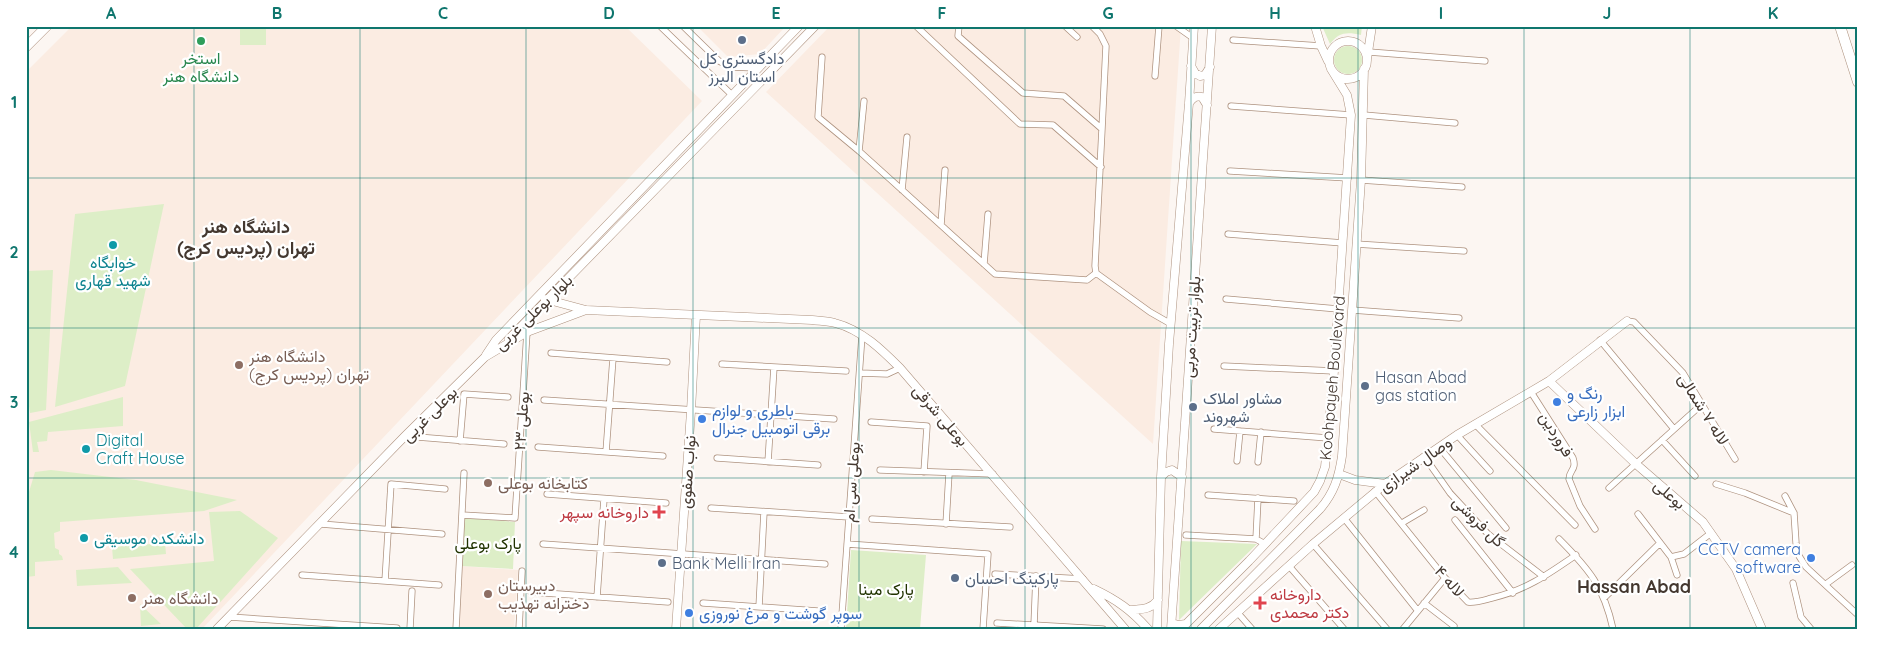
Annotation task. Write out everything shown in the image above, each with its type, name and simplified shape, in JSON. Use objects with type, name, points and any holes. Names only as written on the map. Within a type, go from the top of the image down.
[{"type":"highway","points":[[1840,26],[1858,82]]},
{"type":"main road","points":[[26,47],[47,26]]},
{"type":"street","points":[[660,26],[732,96]]},
{"type":"street","points":[[683,26],[719,61],[732,67],[756,68]]},
{"type":"street","name":"بلوار بوعلی غربی","points":[[485,357],[496,340],[732,96],[756,68],[799,26]]},
{"type":"street","name":"بلوار بوعلی غربی","points":[[485,357],[503,345],[815,26]]},
{"type":"street","points":[[916,26],[1020,124],[1053,125],[1101,167]]},
{"type":"street","points":[[958,26],[958,36],[1023,93],[1064,96],[1102,129]]},
{"type":"street","points":[[1065,26],[1078,37]]},
{"type":"street","points":[[1092,26],[1100,34],[1106,46],[1096,273],[1150,312],[1171,324]]},
{"type":"street","points":[[1155,76],[1159,26]]},
{"type":"street","points":[[1176,26],[1193,38]]},
{"type":"street","name":"بلوار تربیت مربی","points":[[1157,629],[1161,477],[1171,324],[1190,102],[1194,26]]},
{"type":"street","name":"بلوار تربیت مربی","points":[[1172,626],[1212,26]]},
{"type":"street","name":"Koohpayeh Boulevard","points":[[1178,629],[1186,624],[1249,561],[1314,492],[1325,467],[1334,371],[1351,115],[1347,95],[1330,65],[1314,26]]},
{"type":"street","points":[[1367,60],[1372,26]]},
{"type":"street","points":[[1233,40],[1321,46]]},
{"type":"street","points":[[1364,69],[1356,77],[1344,79],[1334,74],[1330,65],[1329,55],[1336,45],[1347,41],[1359,45],[1363,49],[1367,60]]},
{"type":"street","points":[[1369,52],[1485,61]]},
{"type":"street","points":[[822,57],[818,117],[859,151],[995,274],[1087,280],[1096,273]]},
{"type":"street","name":"Koohpayeh Boulevard","points":[[1201,629],[1329,499],[1339,474],[1342,456],[1361,180],[1364,69],[1367,60]]},
{"type":"street","points":[[1192,66],[1195,74],[1200,76],[1205,75],[1210,68]]},
{"type":"street","points":[[1190,102],[1199,96],[1202,97],[1207,106]]},
{"type":"street","points":[[859,151],[864,101]]},
{"type":"street","points":[[1231,106],[1351,115]]},
{"type":"street","points":[[1364,115],[1455,123]]},
{"type":"street","points":[[902,190],[907,137]]},
{"type":"street","points":[[941,225],[945,170]]},
{"type":"street","points":[[1230,171],[1348,178]]},
{"type":"street","points":[[1361,180],[1462,187]]},
{"type":"street","points":[[984,264],[988,214]]},
{"type":"street","points":[[1228,234],[1343,242]]},
{"type":"street","points":[[1356,244],[1464,251]]},
{"type":"street","points":[[540,294],[546,300],[586,310]]},
{"type":"street","points":[[1226,299],[1459,318]]},
{"type":"street","name":"بوعلی غربی","points":[[217,629],[405,436],[485,357],[526,332],[586,310],[696,315]]},
{"type":"street","name":"بوعلی شرقی","points":[[696,315],[812,320],[836,323],[862,335],[880,348],[900,368],[993,474],[1126,629]]},
{"type":"street","name":"نواب صفوی","points":[[676,629],[692,411],[696,315]]},
{"type":"street","name":"وصال شیرازی","points":[[1219,629],[1375,491],[1457,435],[1549,381],[1627,321]]},
{"type":"street","name":"لاله ۷ شمالی","points":[[1627,321],[1634,322],[1682,373],[1735,459]]},
{"type":"street","name":"بوعلی ۲۳","points":[[462,515],[515,518],[526,332]]},
{"type":"street","name":"بوعلی سی ام","points":[[841,629],[862,335]]},
{"type":"street","points":[[1600,340],[1674,430]]},
{"type":"street","points":[[551,353],[667,362]]},
{"type":"street","points":[[606,452],[613,358]]},
{"type":"street","points":[[722,364],[846,371]]},
{"type":"street","points":[[1224,366],[1334,371]]},
{"type":"street","points":[[768,462],[774,367]]},
{"type":"street","points":[[860,373],[887,374],[900,368]]},
{"type":"street","name":"بوعلی","points":[[1549,381],[1636,464],[1703,522],[1736,569],[1762,629]]},
{"type":"street","name":"فروردین","points":[[1530,392],[1574,458],[1575,464],[1568,479],[1580,506],[1595,529]]},
{"type":"street","points":[[460,441],[464,394],[508,397]]},
{"type":"street","points":[[544,400],[834,419]]},
{"type":"street","points":[[1609,488],[1701,405]]},
{"type":"street","points":[[871,422],[927,426],[924,472]]},
{"type":"street","points":[[1475,424],[1575,525]]},
{"type":"street","points":[[1214,429],[1328,438]]},
{"type":"street","points":[[1237,461],[1240,431]]},
{"type":"street","points":[[1258,462],[1261,432]]},
{"type":"street","points":[[1457,435],[1490,471]]},
{"type":"street","points":[[405,436],[504,444]]},
{"type":"street","points":[[1662,440],[1695,476]]},
{"type":"street","points":[[538,447],[663,456]]},
{"type":"street","points":[[1439,447],[1506,528]]},
{"type":"street","name":"گل فروشی","points":[[1424,456],[1450,493],[1488,534],[1544,577]]},
{"type":"street","points":[[717,458],[818,465]]},
{"type":"street","points":[[880,470],[993,474]]},
{"type":"street","points":[[1161,477],[1166,472],[1172,470],[1182,477]]},
{"type":"street","points":[[456,629],[464,473]]},
{"type":"street","points":[[946,524],[949,473]]},
{"type":"street","points":[[1339,474],[1355,480],[1385,484]]},
{"type":"street","points":[[385,581],[391,484],[446,489]]},
{"type":"street","points":[[1716,484],[1745,493],[1794,513]]},
{"type":"street","name":"لاله ۴","points":[[1375,491],[1445,578],[1468,602],[1473,603],[1528,587],[1576,555]]},
{"type":"street","points":[[547,494],[666,503]]},
{"type":"street","points":[[1208,495],[1294,501]]},
{"type":"street","points":[[1785,496],[1794,513],[1799,556],[1806,567],[1857,611]]},
{"type":"street","points":[[1256,539],[1258,498]]},
{"type":"street","points":[[597,597],[604,499]]},
{"type":"street","points":[[711,508],[849,517]]},
{"type":"street","points":[[1402,523],[1424,510]]},
{"type":"street","points":[[759,607],[764,512]]},
{"type":"street","points":[[1638,514],[1671,557],[1677,575]]},
{"type":"street","points":[[1344,518],[1418,611]]},
{"type":"street","points":[[872,519],[1010,527]]},
{"type":"street","points":[[1455,520],[1512,593]]},
{"type":"street","points":[[321,524],[442,534]]},
{"type":"street","points":[[1671,557],[1684,554],[1711,533]]},
{"type":"street","points":[[1186,535],[1256,539],[1265,544]]},
{"type":"street","points":[[1559,539],[1576,555],[1600,586],[1609,608],[1613,629]]},
{"type":"street","points":[[1604,598],[1660,543]]},
{"type":"street","points":[[543,544],[824,564]]},
{"type":"street","points":[[847,544],[988,554],[983,629]]},
{"type":"street","points":[[1313,544],[1387,629]]},
{"type":"street","points":[[1256,553],[1259,560],[1267,561]]},
{"type":"street","points":[[1249,561],[1256,562],[1258,571]]},
{"type":"street","points":[[1826,584],[1852,565]]},
{"type":"street","points":[[1289,566],[1344,629]]},
{"type":"street","points":[[519,629],[522,571]]},
{"type":"street","points":[[995,574],[1083,579]]},
{"type":"street","points":[[302,575],[439,585]]},
{"type":"street","points":[[1034,625],[1036,576]]},
{"type":"street","points":[[1402,629],[1445,578]]},
{"type":"street","points":[[1793,583],[1801,617],[1811,629]]},
{"type":"street","points":[[1092,588],[1118,601],[1130,610],[1148,629]]},
{"type":"street","points":[[410,629],[412,591]]},
{"type":"street","points":[[531,592],[668,602]]},
{"type":"street","points":[[1130,610],[1148,608],[1153,606],[1158,600]]},
{"type":"street","points":[[703,603],[818,611]]},
{"type":"street","points":[[1424,603],[1454,626]]},
{"type":"street","points":[[1237,612],[1252,629]]},
{"type":"street","points":[[230,616],[397,628]]},
{"type":"street","points":[[997,624],[1103,629]]},
{"type":"street","points":[[1172,626],[1186,624]]},
{"type":"shaded area","name":"دانشگاه هنر تهران (پردیس کرج)","points":[[72,26],[625,26],[702,101],[202,629],[26,629],[26,72]]},
{"type":"shaded area","name":"دادگستری کل استان البرز","points":[[697,26],[786,26],[760,54],[728,57]]},
{"type":"shaded area","points":[[830,26],[1181,26],[1153,444],[766,92]]},
{"type":"shaded area","name":"دبیرستان دخترانه تهذیب","points":[[461,566],[518,570],[514,629],[457,629]]},
{"type":"green space","points":[[240,26],[266,26],[266,45],[240,45]]},
{"type":"green space","points":[[1322,26],[1362,26],[1361,35],[1352,33],[1340,35],[1330,44]]},
{"type":"green space","points":[[1348,46],[1358,50],[1362,60],[1358,70],[1348,74],[1338,70],[1334,60],[1338,50]]},
{"type":"green space","points":[[164,204],[125,386],[55,407],[75,214]]},
{"type":"green space","points":[[53,270],[46,410],[30,413],[26,386],[26,271]]},
{"type":"green space","points":[[123,397],[123,426],[48,432],[47,441],[37,442],[39,452],[33,452],[29,422]]},
{"type":"green space","points":[[51,470],[136,480],[237,500],[204,511],[60,522],[60,531],[54,533],[55,548],[59,550],[63,560],[35,562],[35,576],[26,577],[26,502],[35,472]]},
{"type":"green space","points":[[240,511],[278,538],[196,629],[187,629],[130,569],[214,561],[209,512]]},
{"type":"green space","name":"پارک بوعلی","points":[[464,518],[515,522],[513,569],[461,566]]},
{"type":"green space","points":[[1181,541],[1257,544],[1179,620]]},
{"type":"green space","points":[[165,543],[166,554],[113,559],[112,547]]},
{"type":"green space","name":"پارک مینا","points":[[851,550],[926,555],[920,629],[846,629]]},
{"type":"green space","points":[[118,567],[132,583],[77,586],[76,570]]},
{"type":"green space","points":[[140,604],[161,624],[141,626]]},
{"type":"place","name":"دادگستری کل استان البرز","points":[[742,40]]},
{"type":"place","name":"استخر دانشگاه هنر","points":[[201,41]]},
{"type":"place","name":"خوابگاه شهید قهاری","points":[[113,245]]},
{"type":"place","name":"دانشگاه هنر تهران (پردیس کرج)","points":[[239,365]]},
{"type":"place","name":"Hasan Abad gas station","points":[[1365,386]]},
{"type":"place","name":"رنگ و ابزار زارعی","points":[[1557,402]]},
{"type":"place","name":"مشاور املاک شهروند","points":[[1193,407]]},
{"type":"place","name":"باطری و لوازم برقی اتومبیل جنرال","points":[[702,419]]},
{"type":"place","name":"Digital Craft House","points":[[86,449]]},
{"type":"place","name":"کتابخانه بوعلی","points":[[488,483]]},
{"type":"place","name":"داروخانه سپهر","points":[[659,512]]},
{"type":"place","name":"دانشکده موسیقی","points":[[84,538]]},
{"type":"place","name":"CCTV camera software","points":[[1811,558]]},
{"type":"place","name":"Bank Melli Iran","points":[[662,563]]},
{"type":"place","name":"پارکینگ احسان","points":[[955,578]]},
{"type":"place","name":"دبیرستان دخترانه تهذیب","points":[[488,594]]},
{"type":"place","name":"دانشگاه هنر","points":[[132,598]]},
{"type":"place","name":"داروخانه دکتر محمدی","points":[[1260,603]]},
{"type":"place","name":"سوپر گوشت و مرغ نوروزی","points":[[689,613]]},
{"type":"district","name":"دانشگاه هنر تهران (پردیس کرج)","points":[[246,236]]},
{"type":"district","name":"Hassan Abad","points":[[1634,586]]}]
